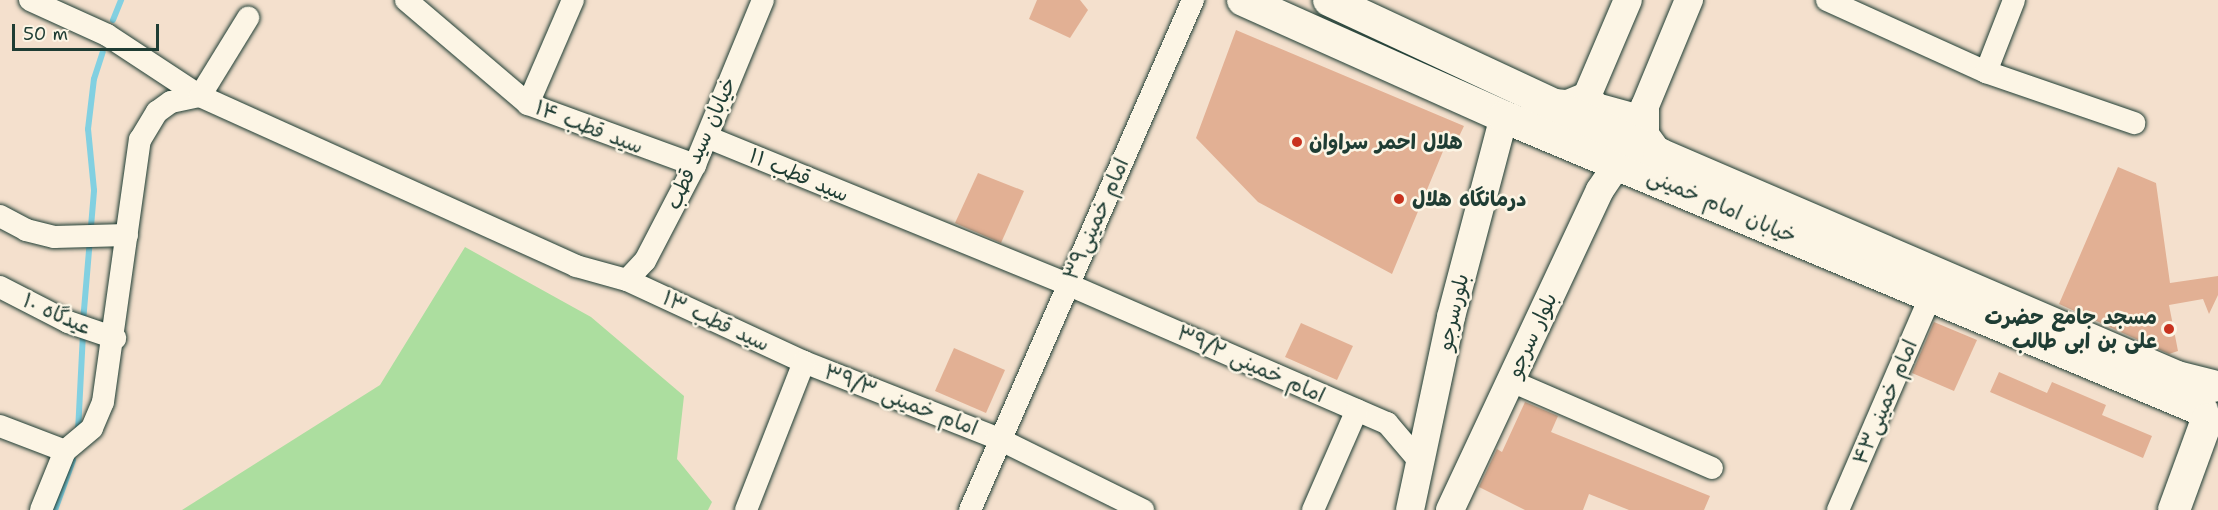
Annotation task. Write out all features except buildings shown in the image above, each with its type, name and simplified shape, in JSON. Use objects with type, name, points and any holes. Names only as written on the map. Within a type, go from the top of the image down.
[{"type":"main road","name":"خیابان امام خمینی","points":[[1243,0],[1504,117],[1931,295],[2213,399]]},
{"type":"main road","name":"خیابان امام خمینی","points":[[1332,1],[1659,154],[2177,377],[2213,399]]},
{"type":"main road","points":[[2174,510],[2213,399]]},
{"type":"main road","points":[[2193,510],[2218,450]]},
{"type":"street","name":"سید قطب ۱۳","points":[[30,0],[106,35],[200,96],[576,266],[627,279],[804,362]]},
{"type":"street","name":"سید قطب ۱۴","points":[[406,0],[490,76],[528,104],[696,165]]},
{"type":"street","points":[[528,104],[573,0]]},
{"type":"street","name":"خیابان سید قطب","points":[[627,279],[645,261],[696,165],[763,0]]},
{"type":"street","name":"امام خمینی۳۹","points":[[970,510],[997,438],[1193,0]]},
{"type":"street","points":[[1544,102],[1568,104],[1587,96],[1628,0]]},
{"type":"street","points":[[1659,154],[1645,135],[1643,120],[1653,84],[1689,0]]},
{"type":"street","points":[[1827,0],[1986,72],[2134,123]]},
{"type":"street","points":[[1986,72],[2014,0]]},
{"type":"street","points":[[41,510],[65,451],[92,428],[103,402],[115,338],[140,140],[157,112],[171,102],[200,96],[248,18]]},
{"type":"street","points":[[1587,96],[1596,107],[1643,120]]},
{"type":"street","name":"بلورسرجو","points":[[1410,510],[1451,317],[1504,117]]},
{"type":"street","name":"سید قطب ۱۱","points":[[707,136],[1066,284]]},
{"type":"street","name":"بلوار سرجو","points":[[1450,510],[1600,190],[1618,163]]},
{"type":"street","points":[[0,216],[26,230],[54,237],[127,235]]},
{"type":"street","name":"امام خمینی ۳۹/۲","points":[[1066,284],[1387,423],[1421,464]]},
{"type":"street","name":"عیدگاه ۱۰","points":[[0,287],[68,322],[115,338]]},
{"type":"street","name":"امام خمینی۴۳","points":[[1838,510],[1931,295]]},
{"type":"street","points":[[746,510],[804,362]]},
{"type":"street","name":"امام خمینی ۳۹/۳","points":[[804,362],[997,438],[1143,510]]},
{"type":"street","points":[[1511,381],[1712,468]]},
{"type":"street","points":[[1313,510],[1357,410]]},
{"type":"street","points":[[0,426],[65,451]]},
{"type":"green space","points":[[465,247],[591,317],[684,396],[677,459],[712,502],[708,510],[182,510],[380,385]]},
{"type":"waterway","points":[[113,20],[121,0]]},
{"type":"waterway","points":[[83,322],[94,190],[88,129],[94,79],[103,52]]},
{"type":"waterway","points":[[78,432],[83,332]]},
{"type":"waterway","points":[[55,510],[73,460]]},
{"type":"place","name":"هلال احمر سراوان","points":[[1297,142]]},
{"type":"place","name":"درمانگاه هلال","points":[[1399,199]]},
{"type":"place","name":"مسجد جامع حضرت علی بن ابی طالب","points":[[2169,329]]}]
